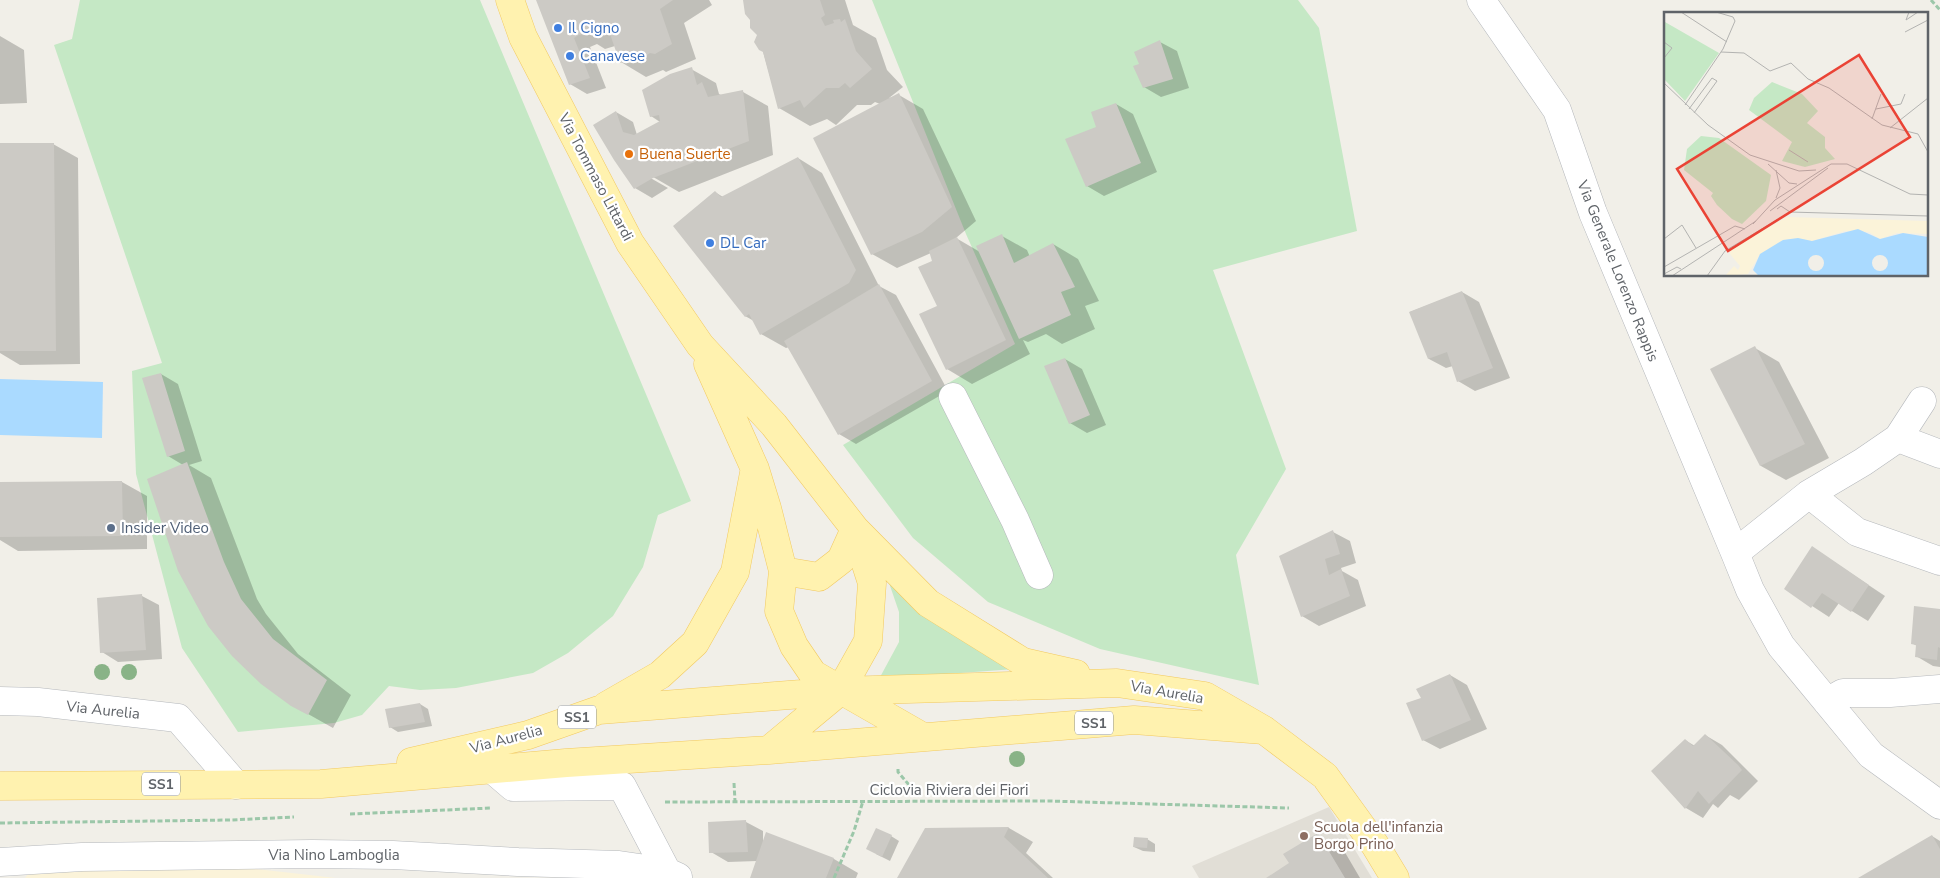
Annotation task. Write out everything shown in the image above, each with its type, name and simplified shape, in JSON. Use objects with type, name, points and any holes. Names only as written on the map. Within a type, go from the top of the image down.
[{"type":"main road","name":"Via Tommaso Littardi","points":[[510,0],[522,37],[630,243],[700,345],[774,425],[855,529],[928,603],[1023,662],[1116,683]]},
{"type":"main road","name":"Via Tommaso Littardi","points":[[700,345],[755,470],[767,508],[783,571],[779,611],[794,646],[813,674],[840,691]]},
{"type":"main road","points":[[599,710],[660,675],[696,643],[735,572],[755,470]]},
{"type":"main road","points":[[783,571],[819,577],[841,560],[855,529]]},
{"type":"main road","points":[[769,750],[840,691],[868,641],[872,583],[855,529]]},
{"type":"main road","name":"Via Aurelia","points":[[321,784],[528,735],[599,710],[840,691],[1116,683],[1205,696],[1264,730]]},
{"type":"main road","points":[[840,691],[924,737]]},
{"type":"main road","name":"Via Aurelia","points":[[0,786],[321,784],[575,762],[769,750],[1134,720],[1264,730]]},
{"type":"main road","name":"SS1","points":[[1264,730],[1324,776],[1375,845],[1395,878]]},
{"type":"street","name":"Via Generale Lorenzo Rappis","points":[[1481,0],[1557,110],[1593,213],[1750,590],[1781,646],[1871,756],[1940,805]]},
{"type":"street","points":[[953,397],[1015,520],[1039,575]]},
{"type":"street","points":[[1735,553],[1809,494],[1863,462],[1898,438],[1922,401]]},
{"type":"street","points":[[1898,438],[1940,454]]},
{"type":"street","points":[[1809,494],[1857,532],[1940,561]]},
{"type":"street","points":[[1827,702],[1843,693],[1890,693],[1940,689]]},
{"type":"street","name":"Via Aurelia","points":[[0,701],[38,702],[178,718],[236,785]]},
{"type":"street","points":[[492,769],[513,787],[622,786],[674,875]]},
{"type":"street","name":"Via Nino Lamboglia","points":[[0,862],[101,857],[312,854],[394,855],[618,865],[674,875]]},
{"type":"path","points":[[1930,0],[1940,10]]},
{"type":"path","points":[[898,772],[910,786]]},
{"type":"path","points":[[834,878],[854,831],[862,801]]},
{"type":"path","name":"Ciclovia Riviera dei Fiori","points":[[630,802],[1049,801],[1289,808]]},
{"type":"shaded area","name":"Scuola dell'infanzia Borgo Prino","points":[[1329,807],[1372,878],[1199,878],[1192,866]]},
{"type":"green space","points":[[80,0],[480,0],[691,501],[658,515],[643,567],[613,616],[568,653],[533,673],[456,688],[420,690],[389,686],[362,715],[334,723],[238,732],[182,648],[136,474],[132,371],[162,363],[54,45],[72,39]]},
{"type":"green space","points":[[872,0],[1298,0],[1319,28],[1357,231],[1213,270],[1286,469],[1236,555],[1259,685],[1100,649],[988,602],[913,538],[843,445],[1015,344],[966,234]]},
{"type":"green space","points":[[887,577],[1027,668],[879,679],[899,642],[899,612]]},
{"type":"sand","points":[[36,864],[231,866],[336,878],[25,878]]},
{"type":"water","points":[[0,379],[103,382],[102,438],[0,435]]},
{"type":"building","points":[[536,0],[673,0],[660,9],[672,44],[655,54],[650,53],[641,59],[640,56],[620,63],[610,34],[613,34],[611,27],[579,35],[574,38],[590,78],[569,85]]},
{"type":"building","points":[[743,0],[820,0],[825,15],[821,18],[825,26],[834,23],[833,20],[840,19],[841,22],[845,19],[856,51],[872,69],[850,88],[845,83],[839,88],[826,88],[804,108],[800,100],[778,109],[763,52],[759,50],[754,42],[757,35],[750,28],[750,20],[745,14]]},
{"type":"building","points":[[1160,40],[1173,79],[1143,88],[1133,66],[1139,64],[1134,52]]},
{"type":"building","points":[[692,67],[697,85],[702,82],[708,97],[743,90],[749,141],[653,178],[634,189],[593,125],[616,111],[623,132],[634,135],[660,121],[659,115],[650,117],[642,90],[670,74]]},
{"type":"building","points":[[899,93],[952,207],[922,232],[871,255],[813,138]]},
{"type":"building","points":[[1116,103],[1141,163],[1086,187],[1065,139],[1096,127],[1091,112]]},
{"type":"building","points":[[0,143],[54,143],[56,351],[0,351]]},
{"type":"building","points":[[798,157],[856,270],[849,283],[760,335],[749,314],[745,317],[673,226],[715,191],[721,197]]},
{"type":"building","points":[[1002,234],[1014,263],[1053,243],[1075,287],[1061,292],[1071,315],[1019,339],[976,246]]},
{"type":"building","points":[[957,237],[1006,340],[946,370],[919,314],[937,306],[918,267],[932,261],[929,251]]},
{"type":"building","points":[[879,284],[932,381],[838,435],[784,341]]},
{"type":"building","points":[[1462,291],[1493,368],[1457,382],[1447,352],[1428,359],[1409,312]]},
{"type":"building","points":[[1755,346],[1805,444],[1760,466],[1710,369]]},
{"type":"building","points":[[1065,358],[1090,415],[1069,424],[1044,366]]},
{"type":"building","points":[[161,373],[185,451],[167,457],[142,378]]},
{"type":"building","points":[[187,462],[224,562],[241,599],[273,639],[327,680],[308,715],[291,706],[261,684],[232,656],[208,626],[178,571],[147,479]]},
{"type":"building","points":[[122,481],[123,536],[0,537],[0,482]]},
{"type":"building","points":[[1333,530],[1340,554],[1325,559],[1329,575],[1341,569],[1350,596],[1301,617],[1279,556]]},
{"type":"building","points":[[1812,546],[1869,585],[1851,612],[1822,593],[1811,608],[1784,589]]},
{"type":"building","points":[[142,594],[146,650],[100,653],[97,598]]},
{"type":"building","points":[[1914,606],[1940,609],[1940,648],[1938,647],[1937,660],[1915,657],[1916,645],[1911,644]]},
{"type":"building","points":[[1450,674],[1471,720],[1422,741],[1406,703],[1421,698],[1416,689]]},
{"type":"building","points":[[420,703],[425,722],[389,728],[385,709]]},
{"type":"building","points":[[1705,734],[1742,770],[1709,804],[1698,791],[1685,809],[1651,771],[1685,739],[1693,746]]},
{"type":"building","points":[[746,820],[748,852],[709,853],[708,822]]},
{"type":"building","points":[[1009,827],[1004,837],[1048,878],[897,878],[925,828]]},
{"type":"building","points":[[876,828],[892,835],[882,857],[866,849]]},
{"type":"building","points":[[766,832],[834,858],[826,878],[750,878]]},
{"type":"building","points":[[1318,833],[1345,878],[1266,878],[1289,863],[1283,854]]},
{"type":"building","points":[[1932,835],[1940,849],[1940,878],[1858,878]]},
{"type":"building","points":[[1134,837],[1148,838],[1147,848],[1133,847]]},
{"type":"place","name":"Il Cigno","points":[[558,28]]},
{"type":"place","name":"Canavese","points":[[570,56]]},
{"type":"place","name":"Buena Suerte","points":[[629,154]]},
{"type":"place","name":"DL Car","points":[[710,243]]},
{"type":"place","name":"Insider Video","points":[[111,528]]},
{"type":"place","name":"Scuola dell'infanzia Borgo Prino","points":[[1304,836]]}]
